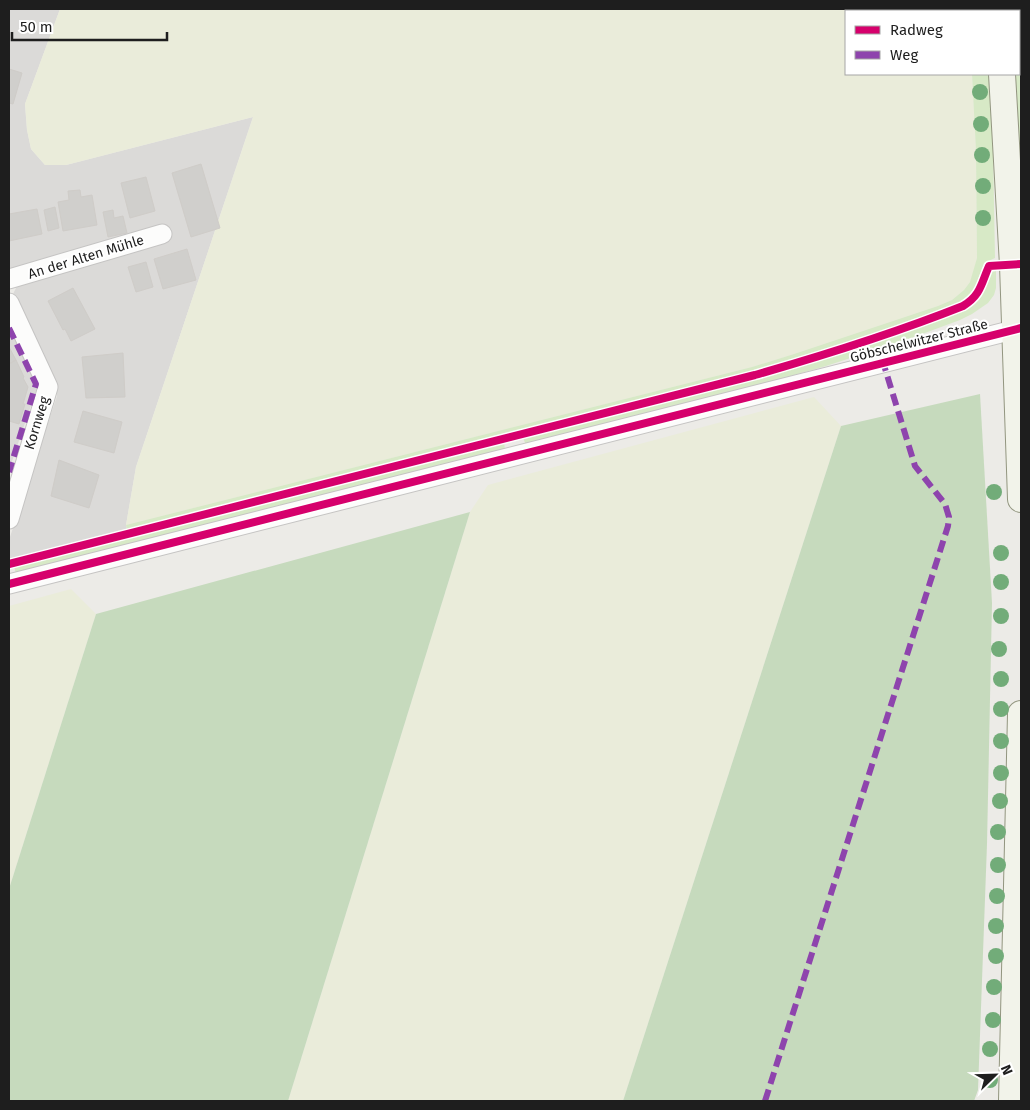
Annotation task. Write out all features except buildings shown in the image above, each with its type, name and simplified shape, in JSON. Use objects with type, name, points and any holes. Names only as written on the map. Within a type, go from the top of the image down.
[{"type":"street","points":[[1002,75],[1013,265],[1019,329],[1021,498]]},
{"type":"street","name":"An der Alten Mühle","points":[[9,279],[162,234]]},
{"type":"street","name":"Kornweg","points":[[9,303],[48,386],[9,519]]},
{"type":"street","name":"Göbschelwitzer Straße","points":[[9,584],[1019,329]]},
{"type":"street","points":[[1012,1101],[1021,714]]},
{"type":"shaded area","points":[[9,9],[60,9],[25,104],[31,149],[45,165],[66,165],[253,117],[136,467],[126,525],[127,529],[9,559],[9,540],[57,396],[54,377],[13,294],[18,284],[9,272]]},
{"type":"shaded area","points":[[9,327],[38,385],[9,470]]},
{"type":"green space","points":[[60,9],[967,9],[845,10],[845,75],[972,75],[976,151],[977,258],[970,282],[952,300],[794,354],[752,367],[126,525],[136,467],[253,117],[66,165],[45,165],[31,149],[25,104]]},
{"type":"green space","points":[[1021,9],[1021,161],[1013,75],[1020,75],[1020,10],[1008,10]]},
{"type":"green space","points":[[972,75],[990,75],[995,258],[984,263],[970,296],[939,312],[754,372],[127,529],[126,525],[752,367],[952,300],[970,282],[977,258],[976,151]]},
{"type":"green space","points":[[996,271],[996,288],[994,295],[988,303],[960,320],[906,340],[756,386],[526,445],[523,438],[755,379],[942,318],[969,307],[979,299],[991,272]]},
{"type":"green space","points":[[980,394],[992,603],[987,844],[978,1090],[974,1101],[623,1101],[841,426]]},
{"type":"green space","points":[[814,397],[841,426],[623,1101],[288,1101],[470,512],[488,485]]},
{"type":"green space","points":[[504,442],[505,450],[16,573],[14,567]]},
{"type":"green space","points":[[470,512],[288,1101],[9,1101],[9,889],[96,614]]},
{"type":"green space","points":[[71,589],[96,614],[9,889],[9,606]]},
{"type":"marked path","points":[[9,328],[36,384],[9,472]]},
{"type":"marked path","points":[[765,1101],[948,526],[949,517],[945,504],[915,466],[883,362]]},
{"type":"cycle path","points":[[9,564],[755,375],[886,334],[963,306],[974,298],[989,266],[1021,264]]},
{"type":"cycle path","points":[[9,584],[1021,328]]}]
